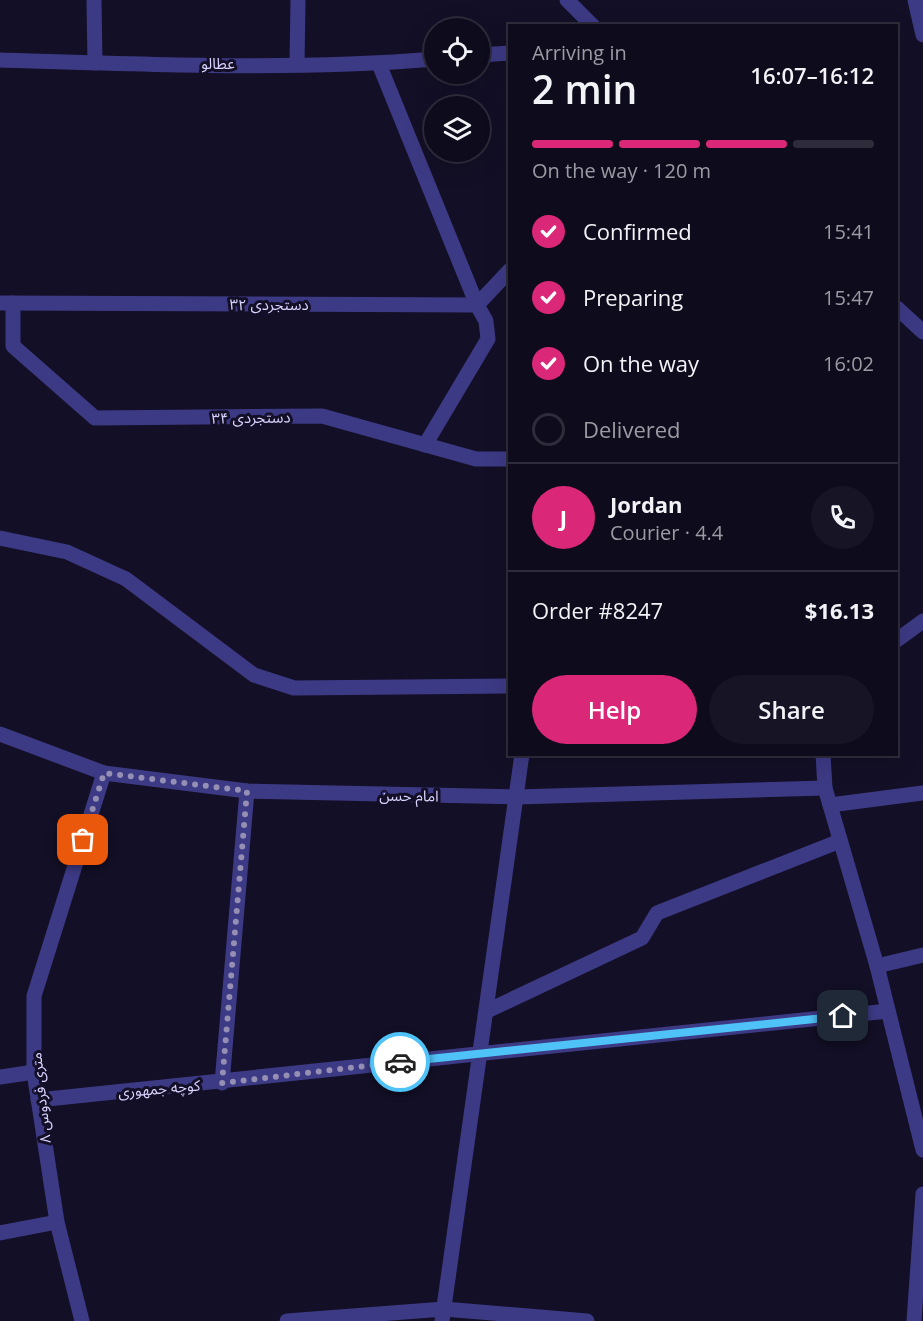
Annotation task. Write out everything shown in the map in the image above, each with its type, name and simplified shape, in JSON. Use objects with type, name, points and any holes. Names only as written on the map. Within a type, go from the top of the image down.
[{"type":"street","points":[[94,0],[95,63]]},
{"type":"street","points":[[297,64],[298,0]]},
{"type":"street","points":[[567,0],[591,24]]},
{"type":"street","points":[[915,0],[923,35]]},
{"type":"street","points":[[490,54],[508,53]]},
{"type":"street","name":"عطالو","points":[[0,60],[95,63],[379,64],[424,60]]},
{"type":"street","points":[[379,64],[477,305],[486,321],[488,339],[425,445]]},
{"type":"street","points":[[477,305],[508,272]]},
{"type":"street","name":"دستجردی ۳۲","points":[[7,303],[477,305]]},
{"type":"street","name":"دستجردی ۳۴","points":[[7,303],[14,346],[95,418],[322,416],[476,459],[508,459]]},
{"type":"street","points":[[898,309],[923,332]]},
{"type":"street","points":[[0,538],[67,552],[126,579],[254,675],[294,688],[508,686]]},
{"type":"street","points":[[898,639],[923,621]]},
{"type":"street","name":"امام حسن","points":[[0,734],[104,773],[247,791],[517,797],[825,788]]},
{"type":"street","points":[[443,1315],[482,1053],[522,756]]},
{"type":"street","points":[[823,756],[825,788],[877,966],[923,1150]]},
{"type":"street","name":"۸ متری فردوس","points":[[82,1321],[57,1222],[38,1100],[34,1072],[34,996],[104,773]]},
{"type":"street","points":[[222,1083],[247,791]]},
{"type":"street","points":[[830,805],[923,793]]},
{"type":"street","points":[[487,1011],[642,938],[657,913],[840,841]]},
{"type":"street","points":[[877,966],[923,955]]},
{"type":"street","name":"کوچه جمهوری","points":[[38,1100],[222,1083],[482,1053],[888,1011]]},
{"type":"street","points":[[0,1077],[34,1072]]},
{"type":"street","points":[[914,1321],[923,1194]]},
{"type":"street","points":[[0,1233],[57,1222]]},
{"type":"street","points":[[287,1321],[443,1315],[587,1321]]},
{"type":"way so far","points":[[83,840],[104,773],[247,791],[222,1083],[400,1062]]},
{"type":"route","points":[[400,1062],[843,1016]]}]
